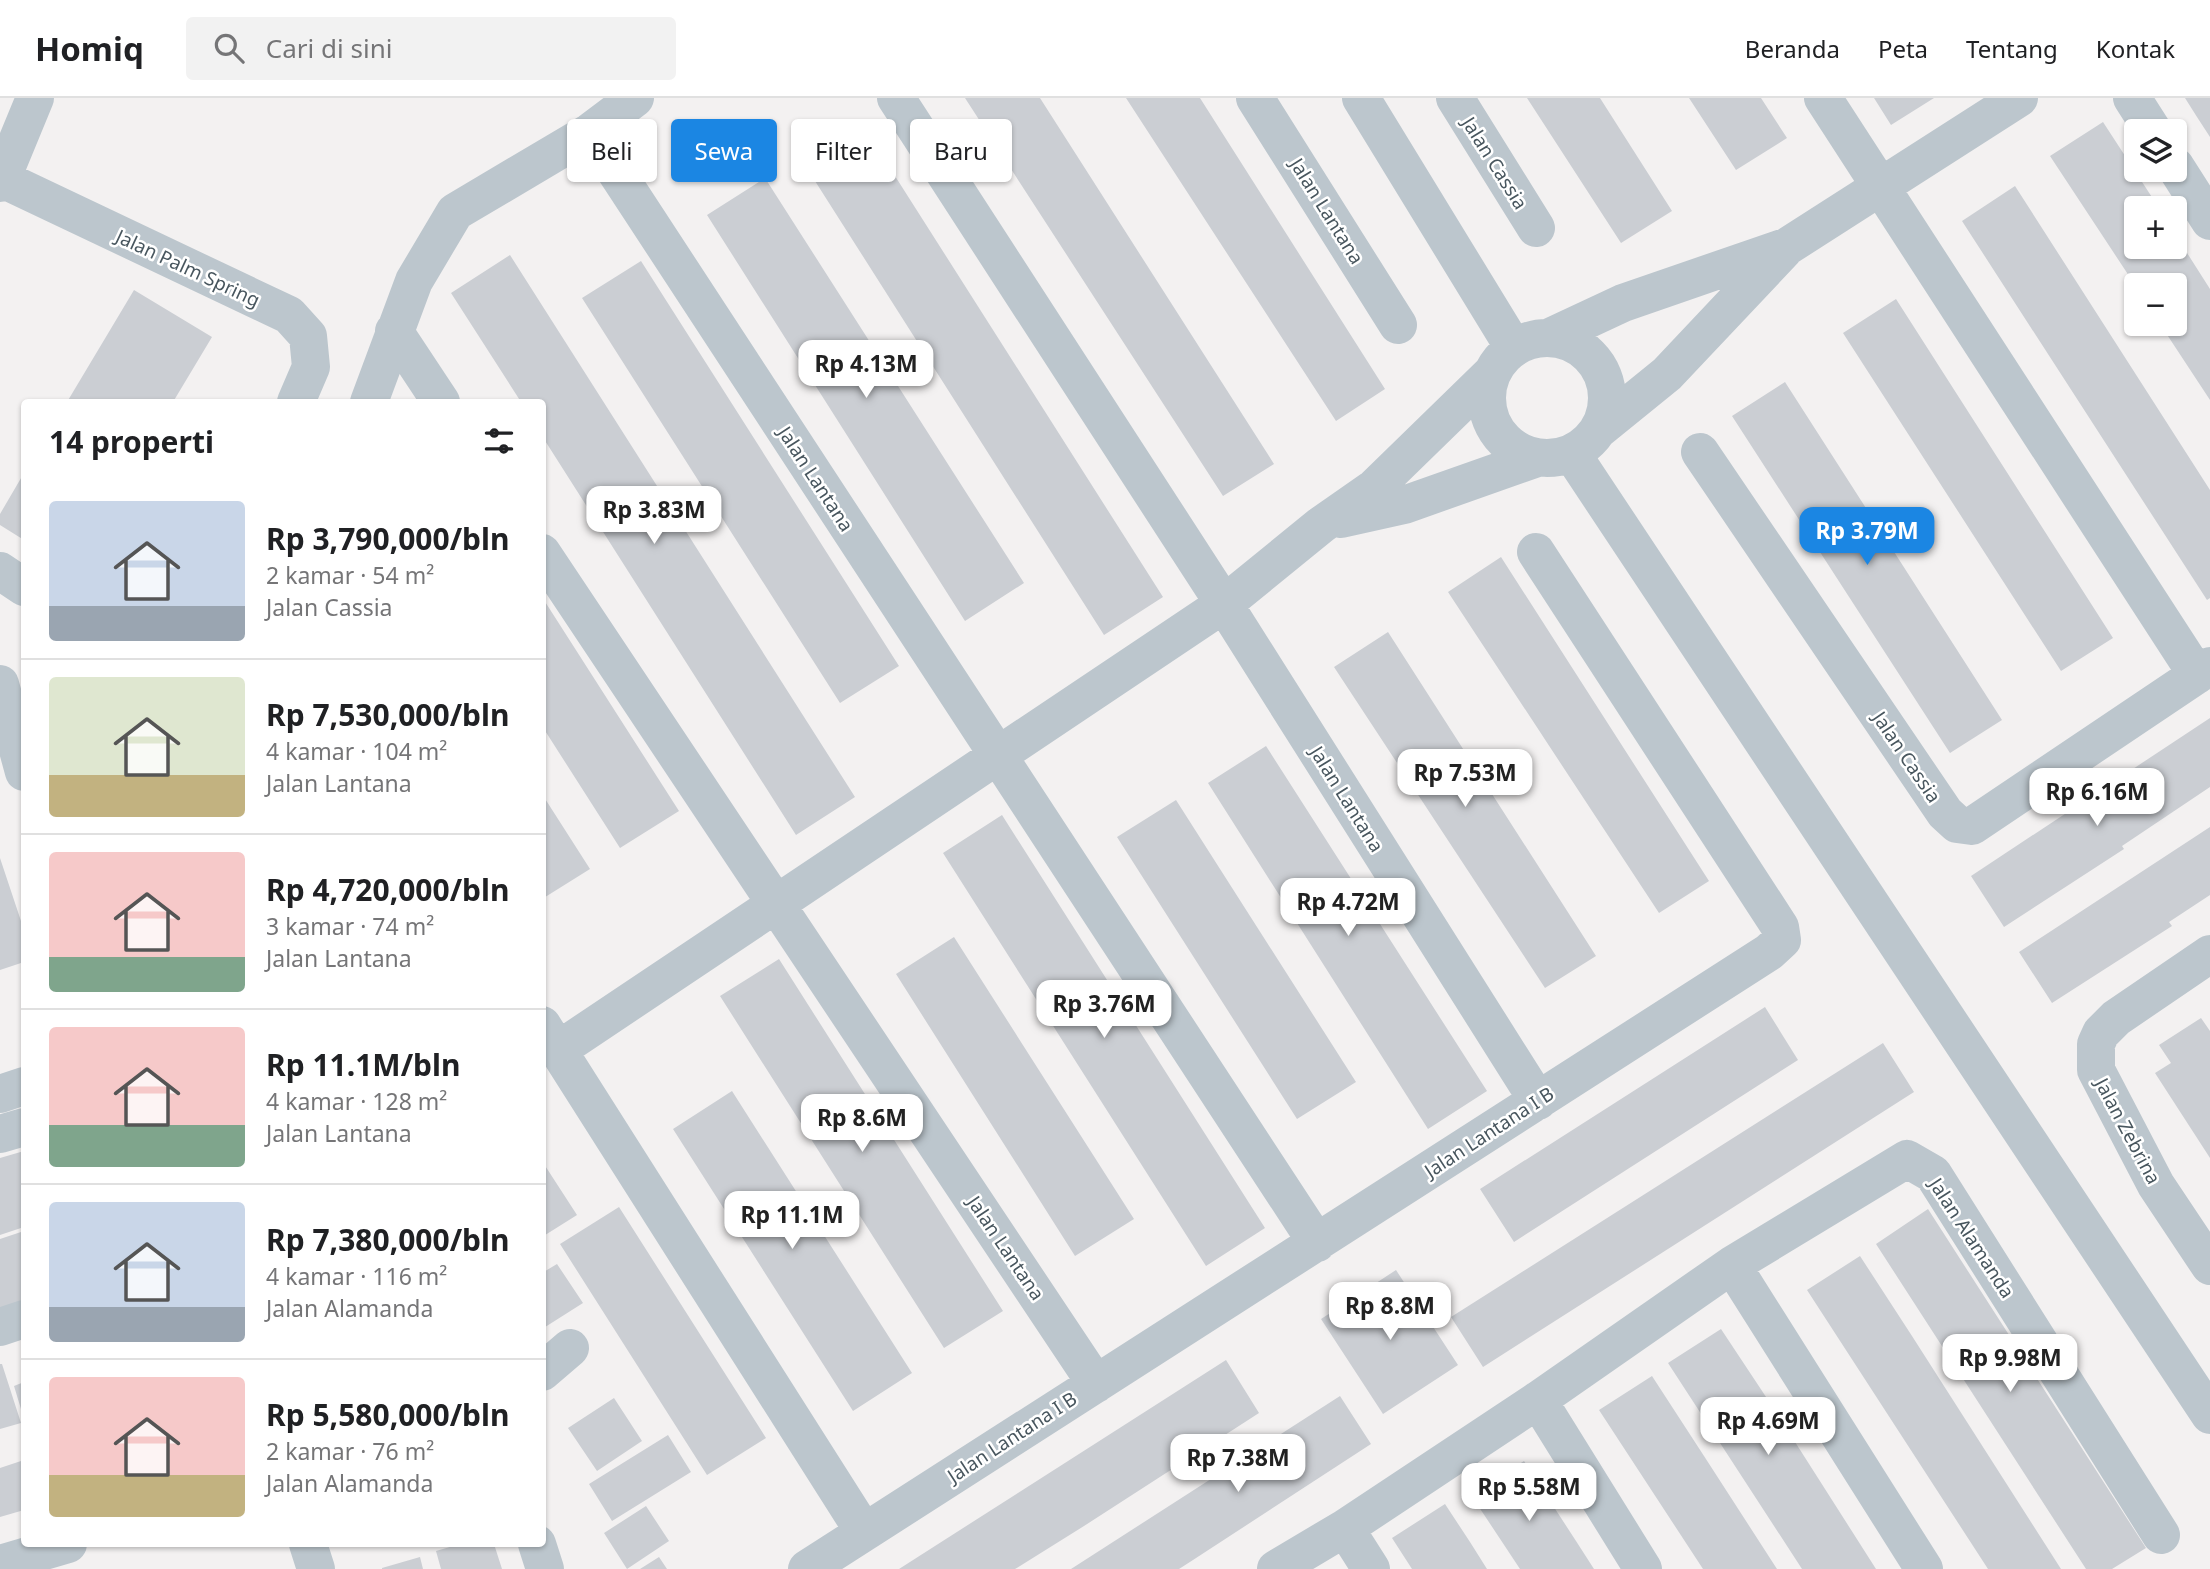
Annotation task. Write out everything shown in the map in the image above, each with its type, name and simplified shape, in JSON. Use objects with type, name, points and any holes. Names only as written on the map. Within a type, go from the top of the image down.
[{"type":"street","points":[[1,180],[36,98]]},
{"type":"street","points":[[607,119],[635,98]]},
{"type":"street","name":"Jalan Lantana","points":[[896,98],[1224,604],[1538,1101]]},
{"type":"street","name":"Jalan Lantana","points":[[1255,98],[1398,325]]},
{"type":"street","points":[[1361,98],[1518,353]]},
{"type":"street","name":"Jalan Cassia","points":[[1455,98],[1536,228]]},
{"type":"street","name":"Jalan Cassia","points":[[1700,452],[1945,813],[1957,824],[1972,826],[2204,670],[1823,98]]},
{"type":"street","points":[[864,1532],[550,1037],[777,903],[1224,604],[1374,488],[1518,353],[1623,303],[1788,246],[2019,98]]},
{"type":"street","points":[[2132,98],[2145,119]]},
{"type":"street","points":[[370,399],[414,281],[455,212],[567,146]]},
{"type":"street","name":"Jalan Palm Spring","points":[[1,180],[289,315],[308,337],[312,367],[297,399]]},
{"type":"street","name":"Jalan Lantana","points":[[623,182],[1317,1242]]},
{"type":"street","points":[[2185,182],[2210,221]]},
{"type":"street","points":[[1329,521],[1404,505],[1569,447],[1667,374],[1788,246]]},
{"type":"street","points":[[394,331],[440,399]]},
{"type":"street","points":[[1569,342],[1587,353],[1600,369],[1606,390],[1606,411],[1569,447],[1520,452],[1505,441],[1494,427],[1488,410],[1518,353],[1569,342]]},
{"type":"street","points":[[1569,447],[2210,1415]]},
{"type":"street","name":"Jalan Lantana I B","points":[[807,1569],[1538,1101],[1782,940],[1780,928],[1536,552]]},
{"type":"street","name":"Jalan Lantana","points":[[546,559],[1096,1384]]},
{"type":"street","points":[[0,572],[21,585]]},
{"type":"street","points":[[0,684],[21,761]]},
{"type":"street","name":"Jalan Zebrina","points":[[2210,954],[2116,1018],[2101,1033],[2096,1044],[2096,1070],[2156,1185],[2210,1266]]},
{"type":"street","points":[[0,1094],[21,1087]]},
{"type":"street","points":[[0,1134],[21,1128]]},
{"type":"street","name":"Jalan Alamanda","points":[[1276,1569],[1345,1528],[1538,1400],[1732,1265],[1907,1159],[1920,1164],[1933,1174],[2161,1535]]},
{"type":"street","points":[[1732,1265],[1924,1569]]},
{"type":"street","points":[[0,1327],[21,1320]]},
{"type":"street","points":[[1538,1400],[1643,1569]]},
{"type":"street","points":[[1345,1528],[1371,1569]]},
{"type":"street","points":[[0,1564],[58,1547]]},
{"type":"street","points":[[77,1547],[84,1569]]},
{"type":"street","points":[[310,1547],[316,1569]]},
{"type":"street","points":[[538,1547],[545,1569]]},
{"type":"building","points":[[965,98],[1040,98],[1274,464],[1223,496],[1012,171],[1012,119],[979,119]]},
{"type":"building","points":[[1126,98],[1200,98],[1385,389],[1336,421]]},
{"type":"building","points":[[1527,98],[1600,98],[1672,211],[1621,243]]},
{"type":"building","points":[[1689,98],[1761,98],[1787,138],[1736,170]]},
{"type":"building","points":[[1874,98],[1934,98],[1891,125]]},
{"type":"building","points":[[2185,98],[2210,98],[2210,137],[2197,117]]},
{"type":"building","points":[[2103,122],[2124,154],[2124,182],[2142,182],[2151,196],[2124,196],[2124,259],[2187,259],[2187,253],[2210,289],[2210,400],[2168,336],[2187,336],[2187,273],[2127,273],[2050,156]]},
{"type":"building","points":[[896,178],[1163,597],[1104,635],[816,182],[896,182]]},
{"type":"building","points":[[759,182],[768,182],[1024,583],[965,621],[707,215]]},
{"type":"building","points":[[2015,186],[2210,490],[2210,598],[2207,600],[1962,221]]},
{"type":"building","points":[[510,255],[855,797],[796,835],[546,442],[546,399],[519,399],[451,293]]},
{"type":"building","points":[[641,261],[899,666],[840,703],[582,298]]},
{"type":"building","points":[[134,290],[212,337],[175,399],[69,399]]},
{"type":"building","points":[[1896,299],[2113,638],[2061,671],[1843,333]]},
{"type":"building","points":[[1785,382],[2002,720],[1950,753],[1732,416]]},
{"type":"building","points":[[21,478],[21,538],[0,525],[0,514]]},
{"type":"building","points":[[1501,557],[1709,881],[1659,913],[1448,592]]},
{"type":"building","points":[[546,603],[679,811],[620,848],[546,732]]},
{"type":"building","points":[[1388,632],[1596,956],[1545,988],[1334,667]]},
{"type":"building","points":[[2210,718],[2210,787],[2122,846],[2124,849],[2004,927],[1971,876]]},
{"type":"building","points":[[1266,746],[1487,1091],[1428,1129],[1208,783]]},
{"type":"building","points":[[546,800],[590,869],[546,896]]},
{"type":"building","points":[[1176,800],[1356,1082],[1297,1119],[1117,837]]},
{"type":"building","points":[[1002,815],[1265,1228],[1206,1266],[943,853]]},
{"type":"building","points":[[2210,827],[2210,895],[2169,922],[2172,926],[2052,1003],[2019,952]]},
{"type":"building","points":[[0,858],[21,921],[21,963],[0,970]]},
{"type":"building","points":[[954,937],[1134,1219],[1075,1256],[896,974]]},
{"type":"building","points":[[779,959],[1003,1311],[944,1348],[720,996]]},
{"type":"building","points":[[1765,1007],[1798,1060],[1514,1242],[1480,1189]]},
{"type":"building","points":[[2201,1018],[2210,1031],[2210,1158],[2155,1073],[2171,1063],[2159,1045]]},
{"type":"building","points":[[1883,1043],[1914,1092],[1483,1367],[1451,1317]]},
{"type":"building","points":[[732,1091],[912,1373],[853,1411],[673,1129]]},
{"type":"building","points":[[21,1152],[21,1228],[0,1235],[0,1158]]},
{"type":"building","points":[[546,1167],[577,1215],[546,1234]]},
{"type":"building","points":[[619,1207],[766,1438],[707,1475],[560,1244]]},
{"type":"building","points":[[1928,1209],[2146,1548],[2112,1569],[2086,1569],[1876,1244]]},
{"type":"building","points":[[21,1232],[21,1309],[0,1316],[0,1239]]},
{"type":"building","points":[[1860,1256],[2061,1569],[1988,1569],[1807,1290]]},
{"type":"building","points":[[557,1264],[583,1303],[546,1326],[546,1271]]},
{"type":"building","points":[[1396,1270],[1458,1365],[1383,1414],[1321,1319]]},
{"type":"building","points":[[1721,1329],[1876,1569],[1802,1569],[1668,1363]]},
{"type":"building","points":[[1226,1360],[1259,1413],[1084,1526],[1015,1569],[899,1569]]},
{"type":"building","points":[[0,1364],[21,1423],[0,1429]]},
{"type":"building","points":[[1652,1376],[1777,1569],[1703,1569],[1599,1410]]},
{"type":"building","points":[[21,1383],[21,1409],[14,1386]]},
{"type":"building","points":[[1340,1396],[1371,1444],[1193,1560],[1179,1569],[1071,1569]]},
{"type":"building","points":[[614,1398],[642,1441],[597,1471],[568,1428]]},
{"type":"building","points":[[668,1435],[691,1472],[612,1521],[589,1484]]},
{"type":"building","points":[[21,1461],[21,1511],[0,1517],[0,1468]]},
{"type":"building","points":[[1524,1461],[1594,1569],[1520,1569],[1471,1495]]},
{"type":"building","points":[[1445,1504],[1487,1569],[1412,1569],[1392,1538]]},
{"type":"building","points":[[646,1506],[669,1541],[627,1569],[604,1533]]},
{"type":"building","points":[[450,1547],[495,1547],[502,1569],[441,1569],[436,1551]]},
{"type":"building","points":[[420,1557],[423,1569],[382,1569],[382,1568]]},
{"type":"building","points":[[659,1557],[667,1569],[640,1569]]}]
